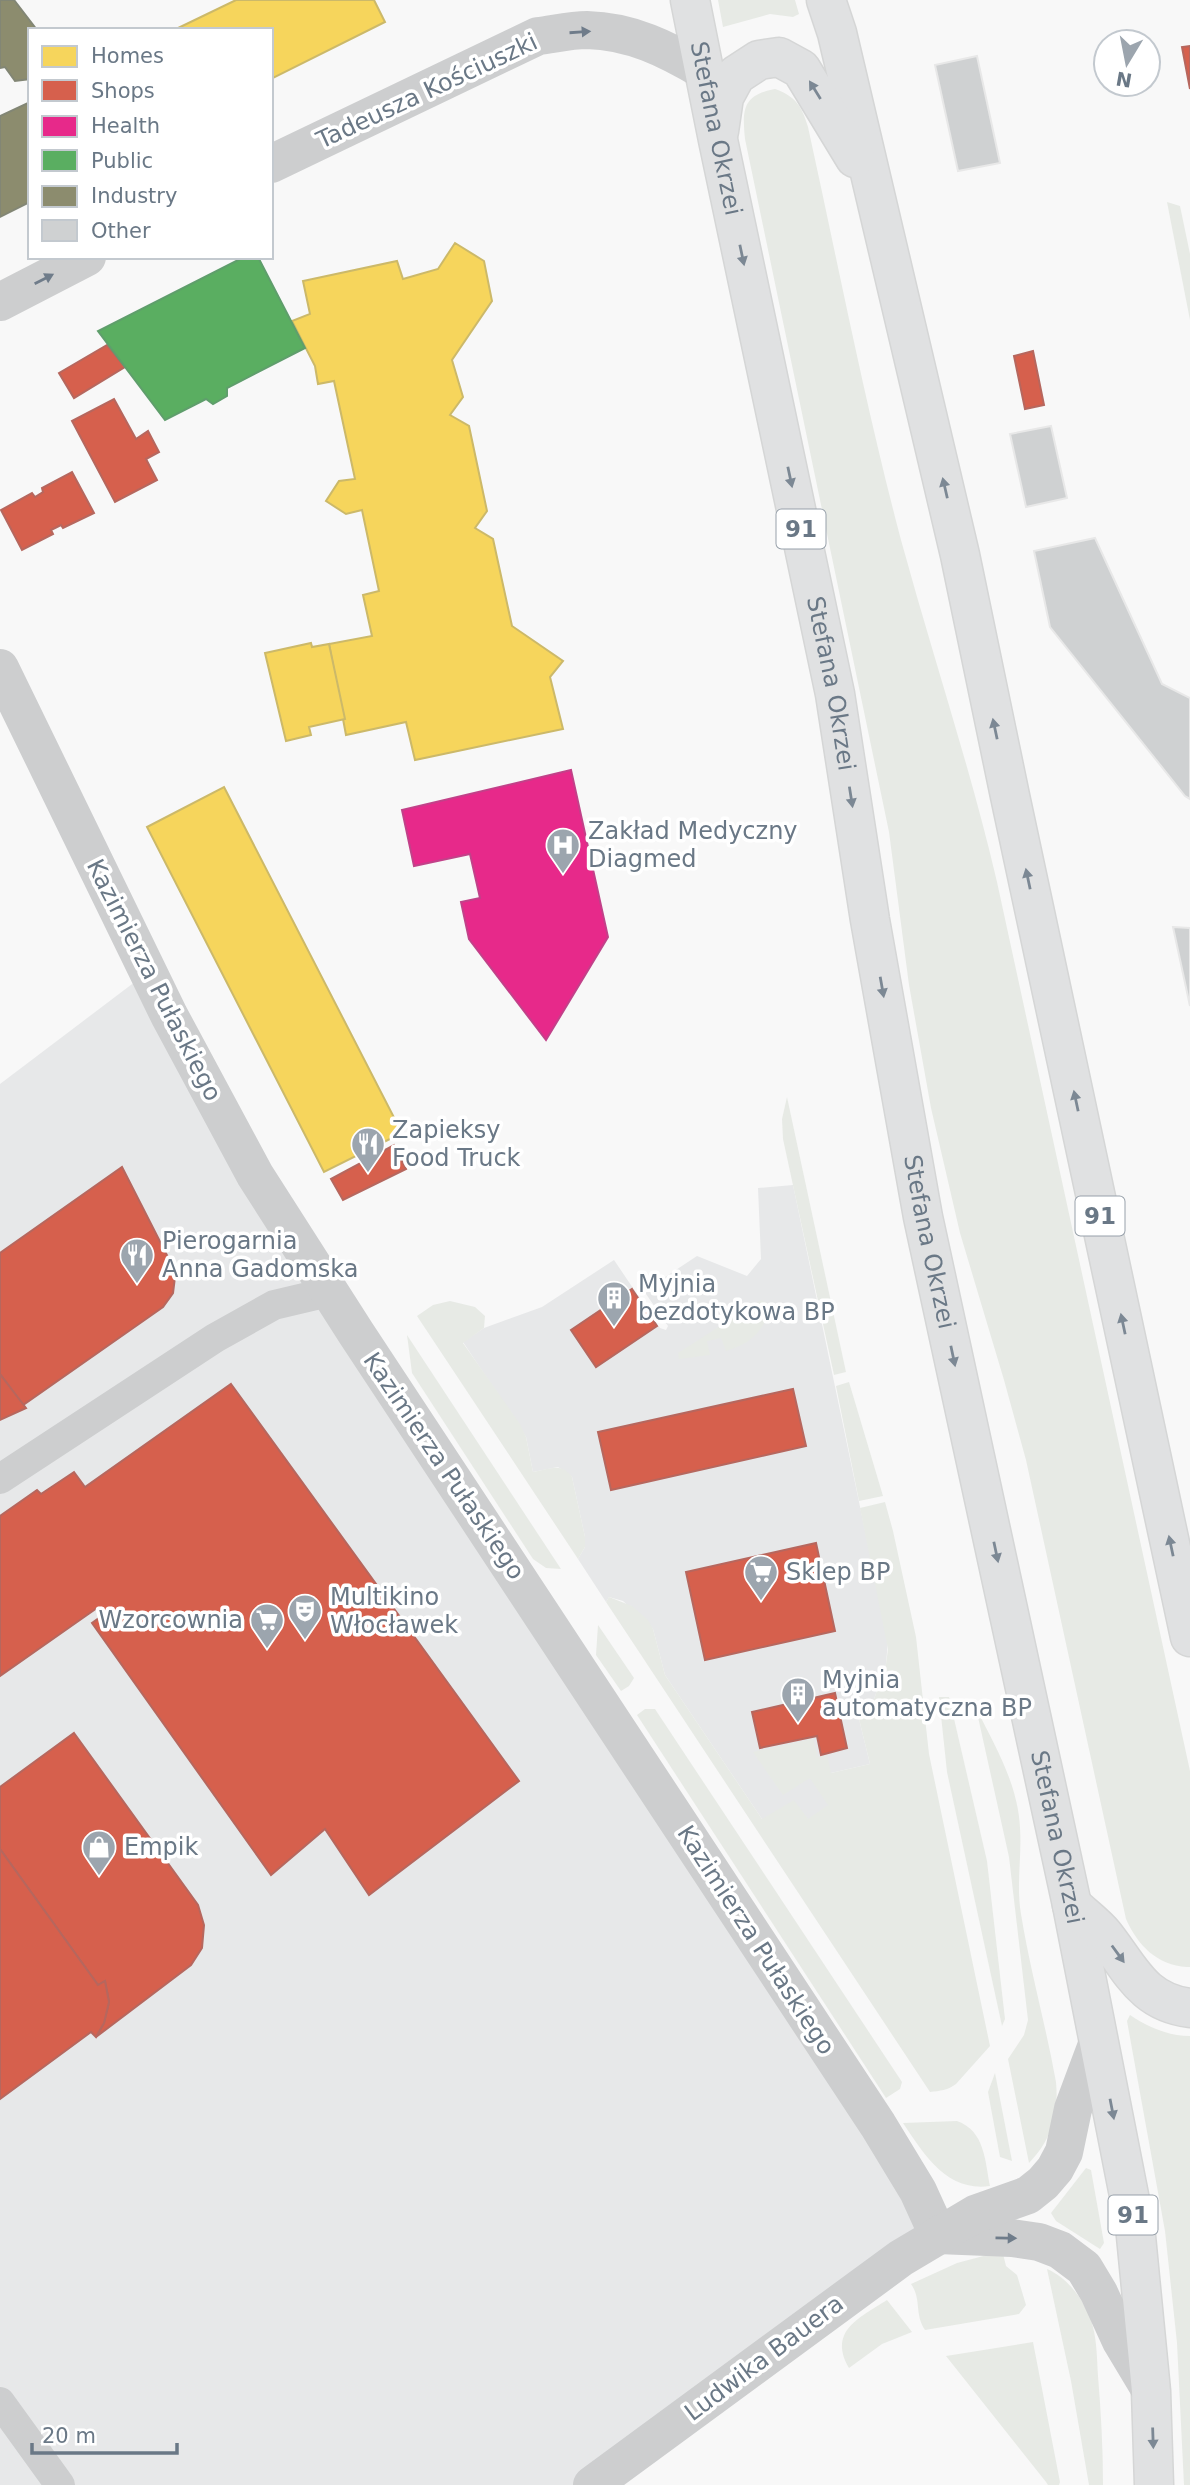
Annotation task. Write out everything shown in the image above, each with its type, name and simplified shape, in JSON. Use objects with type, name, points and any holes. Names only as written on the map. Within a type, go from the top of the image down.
[{"type":"main road","name":"Stefana Okrzei","points":[[691,0],[835,694],[870,920],[923,1217],[1072,1905],[1135,2226],[1151,2391],[1154,2485]]},
{"type":"main road","name":"91","points":[[826,0],[875,191],[960,555],[1190,1637]]},
{"type":"main road","points":[[718,140],[724,97],[736,75],[758,60],[779,57],[801,69],[875,191]]},
{"type":"main road","points":[[1072,1905],[1103,1933],[1143,1988],[1165,2001],[1190,2008]]},
{"type":"street","name":"Tadeusza Kościuszki","points":[[273,163],[538,36],[586,30],[614,33],[667,48],[704,71]]},
{"type":"street","points":[[0,302],[83,259]]},
{"type":"street","name":"Kazimierza Pułaskiego","points":[[0,668],[169,1016],[255,1175],[329,1292],[878,2124],[918,2191],[938,2235]]},
{"type":"street","points":[[0,1479],[215,1338],[274,1305],[329,1292]]},
{"type":"street","name":"Ludwika Bauera","points":[[592,2485],[869,2280],[975,2214],[1028,2194],[1044,2183],[1064,2152],[1075,2100],[1098,2042]]},
{"type":"street","points":[[938,2235],[1012,2238],[1039,2242],[1060,2250],[1084,2267],[1100,2293],[1121,2341],[1151,2391]]},
{"type":"street","points":[[0,2402],[60,2485]]},
{"type":"shaded area","points":[[718,0],[795,0],[799,14],[793,17],[770,14],[723,27]]},
{"type":"shaded area","points":[[775,89],[797,103],[808,127],[888,489],[997,882],[1190,1771],[1190,1967],[1166,1962],[1150,1952],[1136,1938],[1126,1919],[1026,1460],[960,1233],[931,1108],[909,985],[889,832],[745,139],[744,119],[747,105],[756,95]]},
{"type":"shaded area","points":[[1167,202],[1180,206],[1190,254],[1190,320]]},
{"type":"shaded area","points":[[148,972],[938,2235],[592,2485],[0,2485],[0,1084]]},
{"type":"shaded area","points":[[787,1097],[846,1372],[834,1375],[783,1139],[782,1119]]},
{"type":"shaded area","points":[[793,1185],[888,1641],[886,1664],[872,1705],[859,1719],[870,1764],[831,1773],[809,1773],[836,1810],[808,1830],[762,1819],[665,1675],[653,1629],[623,1601],[609,1597],[606,1602],[578,1559],[585,1547],[585,1537],[572,1477],[558,1467],[533,1472],[526,1437],[463,1342],[484,1328],[542,1307],[614,1260],[660,1328],[666,1330],[668,1326],[644,1291],[697,1256],[747,1276],[761,1259],[758,1188]]},
{"type":"shaded area","points":[[761,1300],[770,1304],[765,1321],[756,1335],[742,1345],[726,1351],[721,1338],[707,1341],[710,1355],[679,1359],[678,1353]]},
{"type":"shaded area","points":[[450,1301],[475,1307],[485,1316],[484,1328],[463,1343],[520,1424],[526,1437],[533,1472],[559,1468],[572,1477],[585,1537],[585,1547],[578,1559],[417,1316],[433,1305]]},
{"type":"shaded area","points":[[407,1335],[561,1569],[546,1568],[533,1559],[412,1373]]},
{"type":"shaded area","points":[[849,1382],[883,1496],[859,1501],[836,1386]]},
{"type":"shaded area","points":[[885,1502],[916,1637],[929,1754],[990,2046],[956,2084],[944,2090],[930,2092],[606,1602],[609,1597],[632,1606],[648,1620],[653,1629],[665,1675],[762,1819],[794,1800],[808,1819],[828,1805],[810,1778],[783,1795],[753,1752],[813,1739],[818,1757],[827,1755],[831,1773],[870,1764],[859,1719],[872,1705],[886,1664],[888,1649],[860,1508]]},
{"type":"shaded area","points":[[598,1625],[634,1678],[629,1686],[621,1691],[596,1655]]},
{"type":"shaded area","points":[[939,1697],[949,1697],[987,1861],[1005,2019],[1002,2026],[947,1772]]},
{"type":"shaded area","points":[[976,1708],[1015,1796],[1020,1828],[1021,1914],[1056,2082],[1052,2126],[1043,2146],[1029,2163],[1008,2059],[1024,2035],[1028,2020],[1009,1857]]},
{"type":"shaded area","points":[[645,1709],[655,1709],[902,2082],[900,2089],[886,2098],[637,1715]]},
{"type":"shaded area","points":[[1130,2015],[1158,2030],[1190,2036],[1190,2485],[1184,2485],[1177,2343],[1165,2231],[1127,2021]]},
{"type":"shaded area","points":[[995,2073],[1012,2161],[1000,2157],[988,2092]]},
{"type":"shaded area","points":[[957,2121],[978,2139],[985,2157],[990,2186],[974,2186],[949,2177],[928,2158],[903,2123]]},
{"type":"shaded area","points":[[1086,2168],[1091,2170],[1104,2243],[1100,2249],[1056,2221],[1051,2213]]},
{"type":"shaded area","points":[[991,2254],[1003,2254],[1006,2266],[1017,2275],[1026,2305],[1019,2314],[925,2330],[911,2284],[957,2263]]},
{"type":"shaded area","points":[[1047,2269],[1063,2279],[1076,2293],[1087,2310],[1093,2327],[1100,2403],[1103,2485],[1089,2485],[1071,2381]]},
{"type":"shaded area","points":[[887,2300],[912,2332],[882,2344],[849,2368],[843,2355],[844,2335],[857,2320]]},
{"type":"shaded area","points":[[1033,2342],[1059,2485],[1048,2485],[946,2356]]},
{"type":"building: Homes","points":[[236,0],[374,0],[385,22],[273,78],[273,28],[178,28]]},
{"type":"building: Homes","points":[[455,243],[484,261],[492,301],[452,360],[463,397],[450,415],[469,426],[487,511],[475,528],[493,539],[512,626],[563,661],[550,677],[563,729],[415,760],[406,722],[346,735],[329,644],[372,636],[363,595],[379,591],[362,510],[346,514],[326,501],[339,481],[355,479],[334,381],[318,384],[315,366],[292,321],[310,314],[303,281],[397,261],[403,279],[438,269]]},
{"type":"building: Homes","points":[[311,643],[312,647],[329,644],[345,719],[309,727],[311,735],[286,741],[265,653]]},
{"type":"building: Homes","points":[[224,787],[402,1133],[324,1172],[147,827]]},
{"type":"building: Shops","points":[[1190,46],[1190,89],[1182,47]]},
{"type":"building: Shops","points":[[107,345],[125,367],[74,398],[59,373]]},
{"type":"building: Shops","points":[[1033,351],[1044,405],[1025,409],[1014,356]]},
{"type":"building: Shops","points":[[114,399],[136,439],[148,431],[159,452],[146,459],[157,480],[115,502],[72,421]]},
{"type":"building: Shops","points":[[72,472],[94,513],[63,528],[61,525],[51,530],[53,534],[22,550],[1,510],[32,493],[35,497],[43,492],[42,488]]},
{"type":"building: Shops","name":"Zapieksy Food Truck","points":[[394,1145],[406,1169],[343,1200],[331,1179]]},
{"type":"building: Shops","points":[[122,1167],[171,1263],[175,1277],[173,1293],[163,1307],[23,1405],[0,1374],[0,1253]]},
{"type":"building: Shops","name":"Myjnia bezdotykowa BP","points":[[632,1289],[657,1326],[596,1367],[571,1330]]},
{"type":"building: Shops","points":[[0,1374],[26,1408],[0,1420]]},
{"type":"building: Shops","name":"Wzorcownia","points":[[231,1384],[519,1781],[369,1895],[325,1829],[271,1875],[92,1623],[103,1615],[97,1608],[0,1676],[0,1516],[37,1490],[41,1494],[74,1472],[85,1487]]},
{"type":"building: Shops","points":[[793,1389],[806,1446],[611,1490],[598,1432]]},
{"type":"building: Shops","name":"Sklep BP","points":[[816,1543],[835,1631],[705,1660],[686,1572]]},
{"type":"building: Shops","name":"Myjnia automatyczna BP","points":[[835,1693],[847,1748],[821,1755],[817,1736],[760,1748],[752,1712]]},
{"type":"building: Shops","name":"Empik","points":[[74,1733],[198,1905],[204,1925],[202,1948],[191,1965],[96,2037],[104,2023],[109,2002],[105,1981],[98,1985],[0,1849],[0,1787]]},
{"type":"building: Shops","points":[[0,1849],[98,1985],[105,1981],[109,2002],[104,2023],[96,2037],[91,2032],[0,2099]]},
{"type":"building: Health","points":[[571,770],[608,937],[546,1040],[469,939],[461,902],[480,898],[470,854],[414,866],[402,810]]},
{"type":"building: Public","points":[[240,259],[259,259],[305,348],[227,388],[227,396],[213,404],[206,399],[165,420],[98,331]]},
{"type":"building: Industry","points":[[0,0],[14,0],[35,28],[28,28],[28,79],[15,81],[5,67],[0,68]]},
{"type":"building: Industry","points":[[28,103],[28,203],[0,217],[0,116]]},
{"type":"building: Other","points":[[977,56],[1000,163],[958,171],[935,65]]},
{"type":"building: Other","points":[[1051,426],[1067,498],[1026,507],[1010,434]]},
{"type":"building: Other","points":[[1095,538],[1162,684],[1190,698],[1190,799],[1050,627],[1034,551]]},
{"type":"building: Other","points":[[1173,927],[1190,928],[1190,1006]]},
{"type":"place","name":"Zakład Medyczny Diagmed","points":[[563,875]]},
{"type":"place","name":"Zapieksy Food Truck","points":[[368,1174]]},
{"type":"place","name":"Pierogarnia Anna Gadomska","points":[[137,1285]]},
{"type":"place","name":"Myjnia bezdotykowa BP","points":[[614,1328]]},
{"type":"place","name":"Sklep BP","points":[[761,1602]]},
{"type":"place","name":"Multikino Włocławek","points":[[305,1641]]},
{"type":"place","name":"Wzorcownia","points":[[267,1650]]},
{"type":"place","name":"Myjnia automatyczna BP","points":[[798,1724]]},
{"type":"place","name":"Empik","points":[[99,1877]]}]
